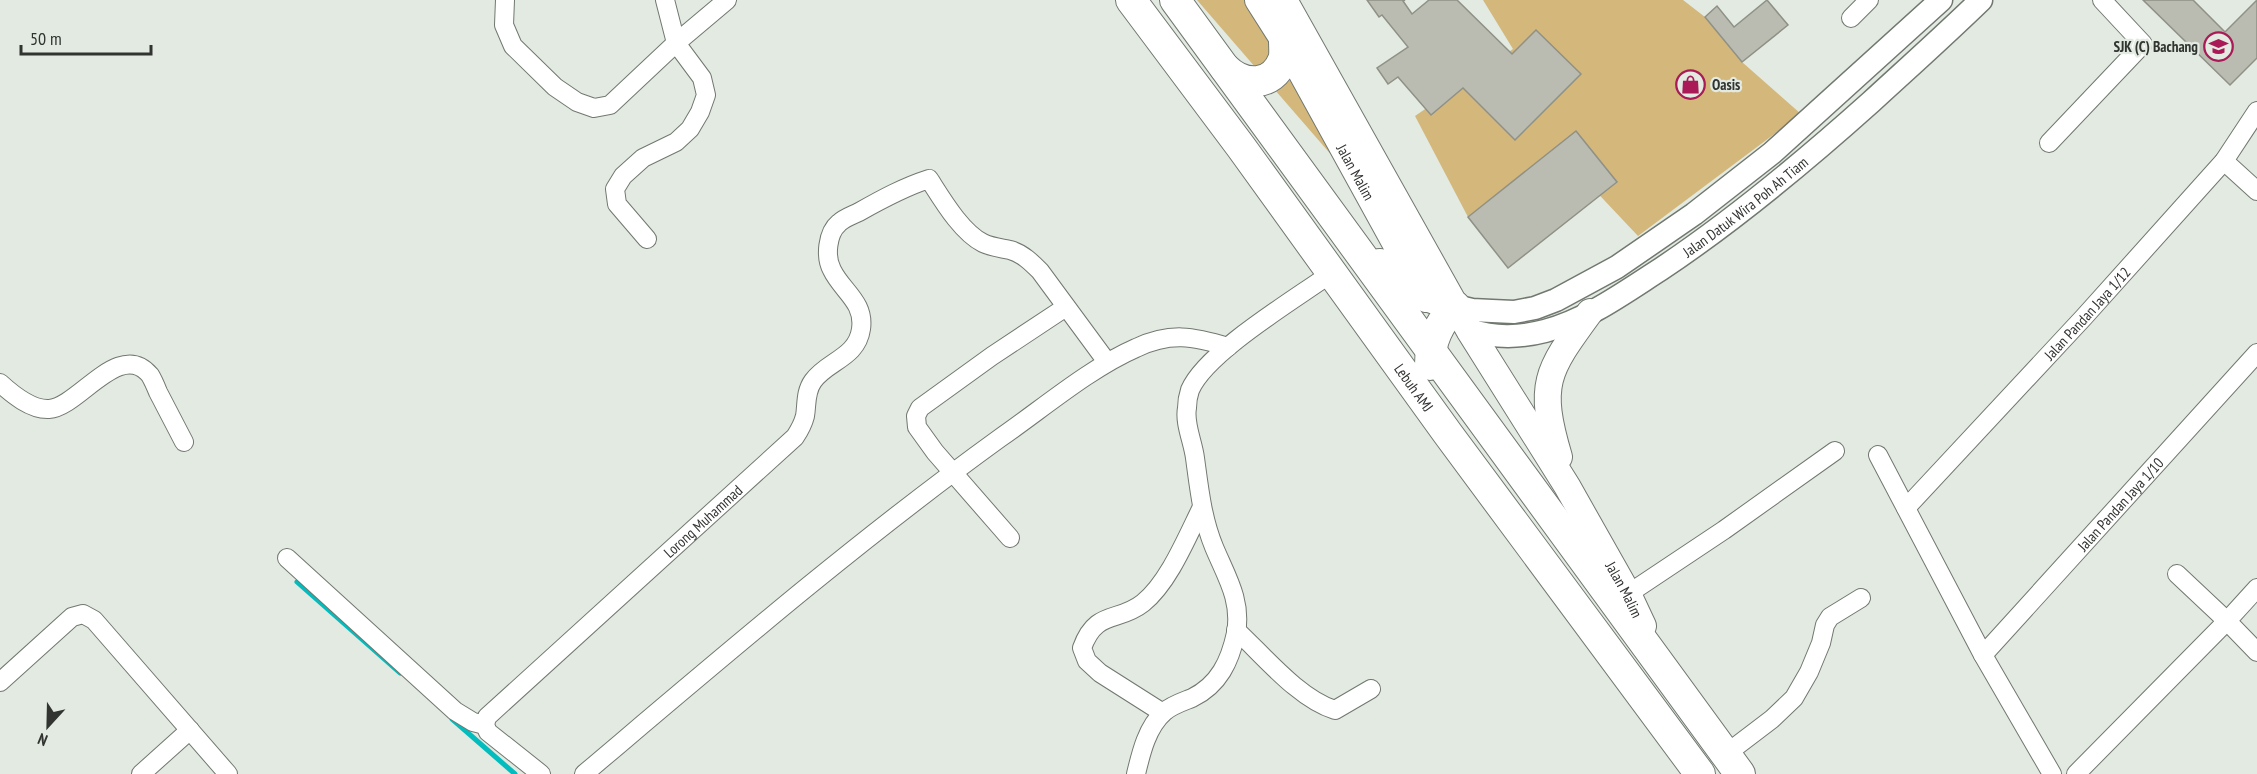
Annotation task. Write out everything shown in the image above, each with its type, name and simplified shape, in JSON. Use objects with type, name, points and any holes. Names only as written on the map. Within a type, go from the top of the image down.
[{"type":"highway","name":"Lebuh AMJ","points":[[1131,0],[1700,774]]},
{"type":"highway","points":[[1175,0],[1733,764]]},
{"type":"highway","points":[[1223,66],[1234,77],[1247,82],[1261,81],[1275,72],[1283,59],[1284,41]]},
{"type":"highway","points":[[1307,180],[1377,262],[1400,281],[1448,313],[1430,351],[1433,394],[1448,434]]},
{"type":"main road","name":"Jalan Malim","points":[[1258,0],[1448,313],[1567,486],[1628,594],[1662,667]]},
{"type":"main road","name":"Jalan Malim","points":[[1284,0],[1448,313]]},
{"type":"main road","points":[[1567,486],[1550,425],[1546,397],[1556,362],[1590,312]]},
{"type":"street","points":[[505,0],[504,25],[513,46],[555,87],[577,102],[594,108],[610,105],[676,43],[727,0]]},
{"type":"street","points":[[647,239],[617,204],[615,189],[623,176],[643,158],[676,142],[690,129],[706,96],[702,78],[676,43],[665,0]]},
{"type":"street","points":[[1851,18],[1869,0]]},
{"type":"street","name":"Jalan Datuk Wira Poh Ah Tiam","points":[[1448,313],[1472,310],[1514,312],[1535,308],[1556,300],[1617,267],[1694,214],[1772,153],[1941,0]]},
{"type":"street","name":"Jalan Datuk Wira Poh Ah Tiam","points":[[1448,313],[1487,336],[1527,335],[1547,330],[1590,312],[1627,291],[1710,237],[1791,173],[1981,0]]},
{"type":"street","points":[[2049,143],[2143,44],[2102,0]]},
{"type":"street","name":"Jalan Pandan Jaya 1/12","points":[[1906,508],[2084,317],[2224,161],[2257,111]]},
{"type":"street","points":[[2224,161],[2257,191]]},
{"type":"street","name":"Lorong Muhammad","points":[[485,725],[487,717],[795,437],[805,417],[807,394],[812,383],[820,374],[842,360],[854,347],[861,333],[862,319],[858,304],[832,271],[828,258],[828,247],[837,224],[906,186],[929,179],[969,233],[982,243],[1013,250],[1029,260],[1040,271],[1066,307]]},
{"type":"street","points":[[1136,774],[1151,730],[1163,713],[1177,703],[1209,689],[1227,663],[1236,630],[1237,612],[1234,590],[1213,546],[1202,507],[1186,412],[1190,390],[1207,366],[1228,346],[1333,272]]},
{"type":"street","points":[[1010,538],[953,473],[917,427],[916,416],[920,408],[992,356],[1066,307],[1107,362]]},
{"type":"street","points":[[584,774],[757,629],[953,473],[1107,362],[1136,347],[1182,336],[1228,346]]},
{"type":"street","name":"Jalan Pandan Jaya 1/10","points":[[1983,655],[2257,353]]},
{"type":"street","points":[[0,383],[23,400],[36,407],[48,409],[68,400],[112,369],[123,364],[138,367],[149,375],[184,442]]},
{"type":"street","points":[[1628,594],[1724,530],[1835,451]]},
{"type":"street","points":[[1878,455],[1983,655],[2052,774]]},
{"type":"street","points":[[1163,713],[1100,673],[1087,661],[1082,648],[1087,634],[1097,623],[1142,604],[1155,590],[1184,543],[1202,507]]},
{"type":"street","points":[[287,558],[455,711],[473,722],[485,725],[488,732],[541,774]]},
{"type":"street","points":[[2177,574],[2257,652]]},
{"type":"street","points":[[2076,774],[2257,588]]},
{"type":"street","points":[[1733,764],[1772,719],[1794,698],[1809,672],[1821,644],[1824,625],[1830,617],[1861,598]]},
{"type":"street","points":[[0,682],[72,618],[83,614],[94,620],[228,774]]},
{"type":"street","points":[[1236,630],[1292,684],[1323,706],[1335,710],[1371,689]]},
{"type":"street","points":[[141,774],[190,730]]},
{"type":"shaded area","points":[[1197,0],[1251,0],[1373,203]]},
{"type":"shaded area","points":[[1483,0],[1683,0],[1705,17],[1742,62],[1801,114],[1638,236],[1555,148],[1468,217],[1415,116],[1513,49]]},
{"type":"building","points":[[1367,0],[1405,0],[1403,1],[1412,14],[1429,0],[1457,0],[1512,54],[1536,30],[1581,74],[1515,140],[1463,88],[1431,115],[1398,77],[1388,84],[1377,68],[1408,47],[1382,15],[1379,17]]},
{"type":"building","points":[[1767,0],[1788,25],[1742,62],[1705,17],[1717,6],[1734,27]]},
{"type":"building","name":"SJK (C) Bachang","points":[[2143,0],[2193,0],[2225,32],[2257,0],[2257,58],[2230,85]]},
{"type":"building","points":[[1576,131],[1617,182],[1508,268],[1468,217]]},
{"type":"waterway","points":[[297,582],[400,673]]},
{"type":"waterway","points":[[452,719],[515,774]]},
{"type":"place","name":"SJK (C) Bachang","points":[[2219,46]]},
{"type":"place","name":"Oasis","points":[[1691,84]]}]
